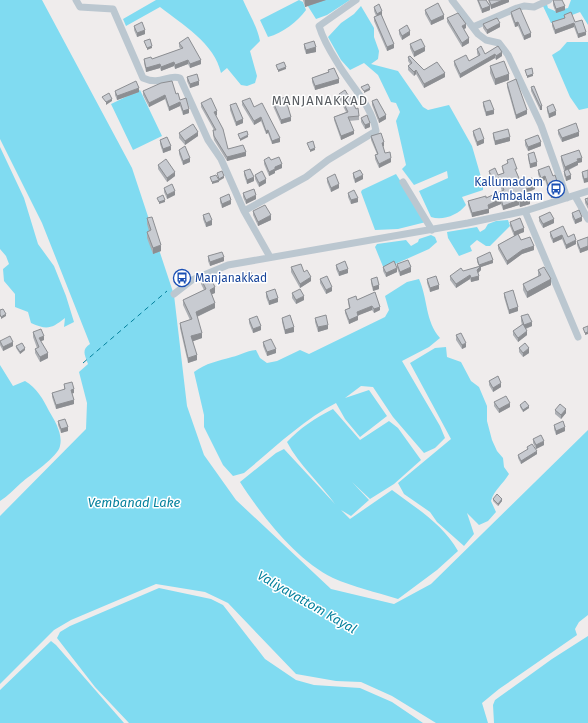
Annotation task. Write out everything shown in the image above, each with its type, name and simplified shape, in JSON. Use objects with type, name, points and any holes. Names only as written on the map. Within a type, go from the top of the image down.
[{"type":"street","points":[[76,0],[80,7],[113,9],[143,78],[152,82],[175,77],[180,78],[208,140],[221,159],[244,211],[270,258]]},
{"type":"street","points":[[244,211],[306,178],[328,160],[376,131],[374,120],[359,93],[336,62],[319,26],[356,0]]},
{"type":"street","points":[[452,0],[478,34],[486,40],[499,43],[508,55],[541,125],[567,198]]},
{"type":"street","points":[[473,27],[517,8],[524,6],[534,7],[549,0]]},
{"type":"street","points":[[403,182],[432,230]]},
{"type":"street","points":[[174,294],[182,286],[210,271],[228,265],[432,230],[525,211],[588,191]]},
{"type":"street","points":[[575,196],[588,219]]},
{"type":"street","points":[[525,211],[578,337]]},
{"type":"water","name":"Vembanad Lake","points":[[0,0],[42,0],[132,168],[174,295],[187,406],[204,455],[236,500],[331,589],[394,604],[431,584],[588,430],[588,615],[579,622],[575,629],[577,635],[499,689],[482,703],[488,723],[436,723],[392,696],[361,682],[336,681],[296,674],[228,603],[205,592],[156,584],[71,620],[54,630],[0,684],[0,516],[86,429],[87,403],[79,372],[88,364],[85,355],[85,348],[90,344],[42,223],[0,139]]},
{"type":"water","points":[[156,0],[243,0],[255,25],[260,41],[250,51],[257,76],[255,83],[247,86],[241,85],[227,68],[221,73],[218,63],[205,44],[160,7],[126,26],[123,19]]},
{"type":"water","points":[[299,0],[303,2],[306,10],[294,23],[284,30],[268,37],[260,20]]},
{"type":"water","points":[[304,0],[350,0],[327,15],[316,19]]},
{"type":"water","points":[[571,0],[588,0],[588,25],[580,12],[551,23],[542,4],[546,1],[548,8],[555,11],[568,8]]},
{"type":"water","points":[[361,6],[374,28],[374,37],[379,51],[378,59],[371,64],[398,71],[423,107],[428,110],[449,105],[472,146],[483,184],[483,190],[462,197],[466,205],[455,214],[445,218],[431,217],[419,191],[448,178],[447,171],[414,185],[402,169],[406,165],[396,121],[400,112],[396,103],[391,102],[378,75],[364,63],[350,70],[341,60],[328,37],[341,23],[354,14]]},
{"type":"water","points":[[567,42],[588,42],[588,108],[579,110],[570,97],[552,55],[560,50]]},
{"type":"water","points":[[140,90],[162,136],[133,150],[111,104]]},
{"type":"water","points":[[0,147],[24,198],[38,244],[54,266],[66,296],[74,322],[64,327],[65,318],[49,327],[41,327],[31,323],[28,312],[15,307],[15,294],[4,281],[3,269],[9,264],[6,256],[0,249]]},
{"type":"water","points":[[396,174],[426,222],[398,229],[375,230],[361,192],[362,190]]},
{"type":"water","points":[[508,220],[510,226],[490,246],[486,246],[477,240],[470,246],[472,251],[459,256],[448,238],[447,232],[477,227],[480,232],[485,229],[488,224],[496,221]]},
{"type":"water","points":[[431,235],[435,237],[437,242],[429,249],[384,269],[375,247],[377,244],[406,240],[411,246],[418,242],[419,239]]},
{"type":"water","points":[[419,279],[429,317],[440,338],[429,347],[402,361],[440,426],[445,438],[435,448],[424,453],[393,417],[373,387],[361,386],[345,398],[369,390],[387,416],[360,437],[345,419],[336,403],[300,426],[244,473],[233,476],[223,465],[204,427],[204,415],[194,372],[203,366],[256,350],[260,358],[267,363],[277,361],[300,350],[309,354],[385,317],[389,310],[385,296],[407,282]]},
{"type":"water","points":[[446,347],[447,357],[461,362],[471,381],[479,387],[487,406],[487,421],[492,440],[497,451],[503,458],[504,467],[509,474],[492,497],[491,501],[496,512],[488,521],[479,525],[467,513],[474,534],[464,546],[437,522],[430,512],[404,494],[398,483],[451,439],[410,363],[435,348]]},
{"type":"water","points":[[0,365],[13,386],[25,381],[39,394],[56,423],[61,441],[58,450],[49,460],[0,501]]},
{"type":"water","points":[[333,409],[360,440],[389,421],[398,428],[421,460],[394,484],[370,499],[352,482],[369,500],[351,516],[341,510],[350,519],[392,490],[437,525],[452,541],[458,551],[437,570],[398,599],[348,584],[319,570],[293,549],[269,523],[240,482],[276,453],[284,449],[335,504],[297,458],[287,442],[308,424]]},
{"type":"water","points":[[159,588],[211,599],[223,605],[265,659],[296,680],[314,685],[360,688],[392,702],[423,723],[129,723],[95,687],[57,638],[60,632],[70,626]]},
{"type":"water","points":[[588,636],[588,723],[494,723],[493,705],[495,700],[552,659]]},
{"type":"water","points":[[51,641],[124,723],[0,723],[0,690]]},
{"type":"building","points":[[478,0],[486,0],[490,6],[482,9]]},
{"type":"building","points":[[489,0],[503,0],[491,5]]},
{"type":"building","points":[[553,0],[562,0],[565,6],[556,9]]},
{"type":"building","points":[[438,3],[444,15],[431,21],[425,10]]},
{"type":"building","points":[[379,4],[382,11],[377,14],[374,7]]},
{"type":"building","points":[[520,8],[531,33],[524,36],[518,22],[515,23],[511,12]]},
{"type":"building","points":[[571,12],[575,22],[582,20],[586,32],[578,34],[574,23],[555,30],[552,22],[565,18],[564,15]]},
{"type":"building","points":[[458,13],[466,24],[462,26],[469,38],[462,43],[447,18]]},
{"type":"building","points":[[381,14],[394,44],[387,47],[374,17]]},
{"type":"building","points":[[497,18],[500,23],[487,30],[483,24]]},
{"type":"building","points":[[142,22],[145,30],[137,33],[134,26]]},
{"type":"building","points":[[407,25],[410,31],[402,36],[399,30]]},
{"type":"building","points":[[188,37],[201,60],[190,64],[188,60],[175,65],[174,62],[161,67],[160,64],[146,68],[144,59],[151,57],[152,59],[183,48],[179,43]]},
{"type":"building","points":[[150,39],[152,46],[147,48],[144,41]]},
{"type":"building","points":[[421,39],[425,47],[414,52],[410,44]]},
{"type":"building","points":[[314,41],[316,47],[306,50],[304,44]]},
{"type":"building","points":[[481,46],[485,54],[498,46],[502,52],[496,56],[495,54],[460,74],[454,61],[466,55],[469,61],[480,55],[477,49]]},
{"type":"building","points":[[410,56],[424,70],[437,62],[445,73],[424,84],[416,70],[414,72],[408,66],[412,63],[408,57]]},
{"type":"building","points":[[504,61],[509,74],[495,79],[490,66]]},
{"type":"building","points":[[284,62],[286,67],[278,70],[276,65]]},
{"type":"building","points":[[334,68],[339,79],[315,86],[312,78],[329,72],[328,70]]},
{"type":"building","points":[[532,68],[533,74],[527,76],[525,70]]},
{"type":"building","points":[[197,74],[199,81],[190,84],[187,77]]},
{"type":"building","points":[[516,79],[527,110],[516,115],[507,83]]},
{"type":"building","points":[[136,81],[139,88],[117,96],[115,91]]},
{"type":"building","points":[[172,81],[176,94],[178,93],[180,100],[186,98],[189,109],[183,111],[180,102],[169,107],[165,95],[149,103],[143,91],[161,83]]},
{"type":"building","points":[[368,84],[370,88],[364,91],[361,87]]},
{"type":"building","points":[[534,86],[542,106],[540,106],[531,87]]},
{"type":"building","points":[[345,90],[356,109],[358,108],[359,116],[348,117],[354,131],[341,136],[334,117],[348,112],[339,94]]},
{"type":"building","points":[[109,93],[112,99],[106,102],[102,97]]},
{"type":"building","points":[[285,97],[291,117],[281,120],[273,102]]},
{"type":"building","points":[[211,98],[217,111],[214,112],[223,129],[228,149],[243,145],[246,152],[227,157],[214,136],[213,130],[216,130],[201,103]]},
{"type":"building","points":[[250,98],[254,107],[262,103],[280,138],[272,141],[268,130],[266,131],[261,117],[254,121],[242,101]]},
{"type":"building","points":[[377,99],[386,115],[379,119],[372,101]]},
{"type":"building","points":[[490,100],[494,110],[486,112],[483,102]]},
{"type":"building","points":[[236,103],[243,119],[236,122],[230,105]]},
{"type":"building","points":[[553,104],[556,111],[549,114],[547,107]]},
{"type":"building","points":[[367,115],[370,123],[365,125],[361,118]]},
{"type":"building","points":[[576,123],[579,132],[562,138],[558,130]]},
{"type":"building","points":[[193,124],[198,132],[185,141],[179,133]]},
{"type":"building","points":[[480,128],[484,139],[477,142],[473,131]]},
{"type":"building","points":[[508,129],[510,137],[495,141],[493,133]]},
{"type":"building","points":[[247,131],[248,135],[240,139],[238,134]]},
{"type":"building","points":[[381,133],[385,153],[390,152],[391,158],[379,164],[375,155],[378,154],[371,136]]},
{"type":"building","points":[[538,135],[541,142],[528,147],[525,140]]},
{"type":"building","points":[[167,137],[171,146],[163,149],[160,140]]},
{"type":"building","points":[[313,141],[315,148],[310,150],[307,143]]},
{"type":"building","points":[[185,146],[190,158],[183,161],[179,150]]},
{"type":"building","points":[[579,150],[582,158],[577,159],[578,161],[565,167],[561,156]]},
{"type":"building","points":[[534,152],[537,162],[530,164],[528,154]]},
{"type":"building","points":[[269,157],[271,160],[279,157],[282,164],[269,172],[264,160]]},
{"type":"building","points":[[513,158],[517,169],[515,169],[521,183],[532,178],[535,185],[526,189],[530,200],[520,202],[519,200],[503,206],[501,199],[488,205],[489,209],[472,213],[468,201],[486,196],[486,198],[504,190],[499,178],[493,180],[489,171],[495,168],[498,175],[504,173],[502,166],[508,163],[507,160]]},
{"type":"building","points":[[166,159],[175,172],[167,178],[158,165]]},
{"type":"building","points":[[549,166],[553,176],[555,175],[560,190],[551,194],[545,176],[541,178],[538,170]]},
{"type":"building","points":[[250,169],[254,177],[247,180],[244,171]]},
{"type":"building","points":[[568,169],[571,175],[566,177],[564,171]]},
{"type":"building","points":[[360,170],[363,175],[355,179],[353,173]]},
{"type":"building","points":[[588,170],[588,178],[584,179],[582,172]]},
{"type":"building","points":[[222,171],[224,176],[219,179],[217,173]]},
{"type":"building","points":[[262,171],[266,179],[259,183],[255,175]]},
{"type":"building","points":[[335,174],[339,184],[331,188],[327,178]]},
{"type":"building","points":[[216,175],[219,180],[212,182],[210,177]]},
{"type":"building","points":[[172,184],[175,191],[167,195],[164,188]]},
{"type":"building","points":[[254,189],[256,195],[246,200],[243,193]]},
{"type":"building","points":[[354,190],[358,198],[351,200],[348,193]]},
{"type":"building","points":[[229,194],[231,200],[222,204],[220,198]]},
{"type":"building","points":[[163,195],[165,200],[159,202],[157,198]]},
{"type":"building","points":[[588,198],[588,205],[585,199]]},
{"type":"building","points":[[265,205],[271,215],[258,222],[253,211]]},
{"type":"building","points":[[579,210],[582,217],[575,220],[572,213]]},
{"type":"building","points":[[550,212],[554,219],[543,224],[539,217]]},
{"type":"building","points":[[209,213],[212,220],[206,223],[203,215]]},
{"type":"building","points":[[152,217],[161,245],[153,248],[147,232],[151,230],[147,218]]},
{"type":"building","points":[[520,218],[524,228],[514,232],[510,222]]},
{"type":"building","points":[[563,226],[568,237],[574,234],[576,240],[566,245],[562,235],[553,239],[550,232]]},
{"type":"building","points":[[518,234],[521,240],[530,237],[534,246],[522,250],[507,261],[498,245]]},
{"type":"building","points":[[588,237],[588,246],[580,249],[577,241]]},
{"type":"building","points":[[222,252],[224,257],[210,262],[208,256]]},
{"type":"building","points":[[490,252],[493,260],[479,265],[477,258]]},
{"type":"building","points":[[408,260],[411,267],[400,272],[397,264]]},
{"type":"building","points":[[345,261],[348,269],[339,272],[336,265]]},
{"type":"building","points":[[394,261],[397,268],[386,273],[383,267]]},
{"type":"building","points":[[301,264],[304,272],[307,270],[311,277],[300,284],[291,267]]},
{"type":"building","points":[[481,266],[477,270],[479,276],[471,278],[470,275],[456,284],[450,276],[461,268],[463,271]]},
{"type":"building","points":[[544,267],[551,279],[527,292],[523,284],[541,275],[538,270]]},
{"type":"building","points":[[251,272],[253,277],[246,280],[244,275]]},
{"type":"building","points":[[209,275],[215,287],[210,290],[215,303],[196,312],[202,333],[191,336],[197,355],[188,358],[180,323],[192,319],[183,300],[206,289],[201,279]]},
{"type":"building","points":[[327,276],[332,287],[326,290],[320,279]]},
{"type":"building","points":[[436,276],[439,285],[430,288],[427,279]]},
{"type":"building","points":[[377,277],[379,285],[373,287],[371,279]]},
{"type":"building","points":[[275,289],[278,298],[269,301],[266,292]]},
{"type":"building","points":[[300,289],[304,296],[296,300],[292,293]]},
{"type":"building","points":[[513,290],[518,307],[509,310],[504,293]]},
{"type":"building","points":[[375,292],[380,307],[374,309],[372,306],[357,312],[358,316],[349,320],[345,310],[350,308],[348,299],[356,296],[357,300]]},
{"type":"building","points":[[3,309],[6,314],[1,317],[0,310]]},
{"type":"building","points":[[528,314],[532,322],[524,325],[521,316]]},
{"type":"building","points":[[290,315],[294,327],[285,330],[282,318]]},
{"type":"building","points":[[326,315],[328,325],[318,327],[315,318]]},
{"type":"building","points":[[257,316],[261,326],[253,329],[249,319]]},
{"type":"building","points":[[523,324],[527,331],[518,338],[513,331]]},
{"type":"building","points":[[588,326],[588,332],[585,333],[583,328]]},
{"type":"building","points":[[41,329],[44,336],[39,338],[48,353],[40,357],[35,349],[39,347],[33,332]]},
{"type":"building","points":[[461,333],[466,343],[462,345],[456,335]]},
{"type":"building","points":[[10,336],[13,342],[3,347],[0,341]]},
{"type":"building","points":[[271,339],[276,349],[267,352],[263,342]]},
{"type":"building","points":[[22,343],[25,348],[20,352],[16,346]]},
{"type":"building","points":[[525,343],[529,348],[523,353],[519,348]]},
{"type":"building","points":[[498,376],[501,383],[493,388],[489,381]]},
{"type":"building","points":[[72,382],[74,389],[71,390],[74,400],[56,405],[52,393],[65,389],[64,384]]},
{"type":"building","points":[[506,396],[510,403],[499,409],[494,402]]},
{"type":"building","points":[[525,401],[529,406],[523,410],[520,405]]},
{"type":"building","points":[[560,404],[566,409],[561,415],[555,410]]},
{"type":"building","points":[[65,419],[68,427],[61,429],[58,421]]},
{"type":"building","points":[[563,421],[565,427],[556,431],[554,425]]},
{"type":"building","points":[[541,435],[544,441],[536,445],[533,439]]},
{"type":"building","points":[[532,444],[537,451],[521,461],[518,455],[528,449],[527,447]]},
{"type":"building","points":[[497,494],[502,499],[498,504],[493,499]]},
{"type":"ferry route","points":[[83,363],[167,291]]},
{"type":"place","name":"Kallumadom Ambalam","points":[[556,189]]},
{"type":"place","name":"Manjanakkad","points":[[182,278]]},
{"type":"district","name":"MANJANAKKAD","points":[[320,100]]},
{"type":"water label","name":"Valiyavattom Kayal","points":[[307,602]]}]
